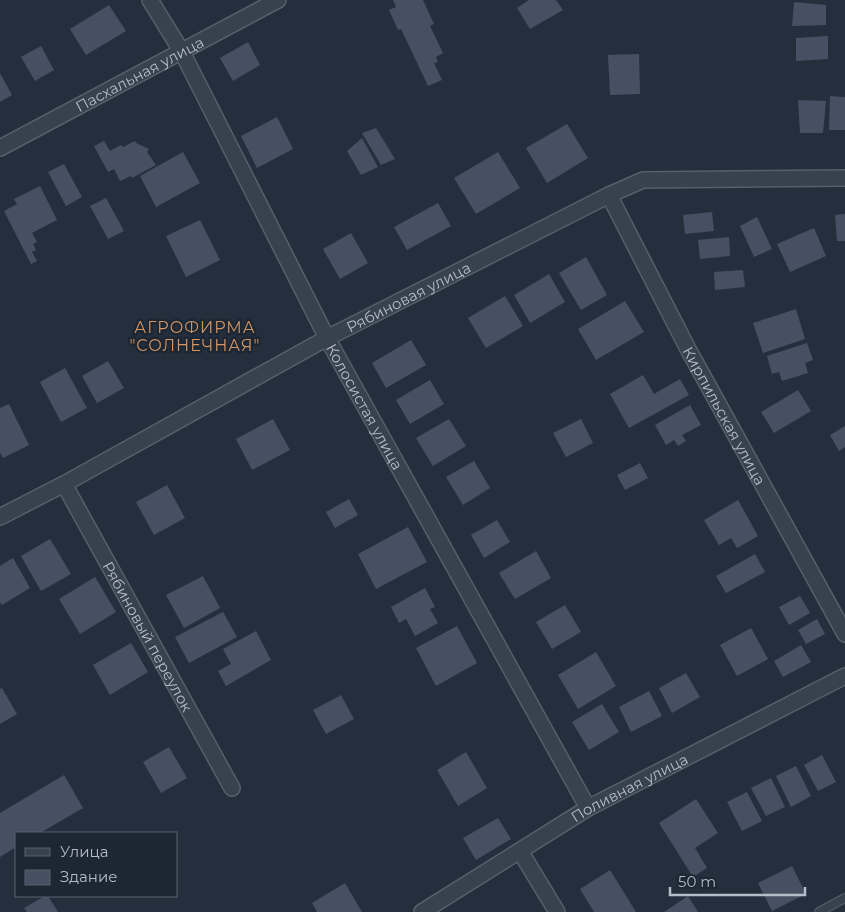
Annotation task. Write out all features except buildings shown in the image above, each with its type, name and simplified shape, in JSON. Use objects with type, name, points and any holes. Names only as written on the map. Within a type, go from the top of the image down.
[{"type":"street","name":"Колосистая улица","points":[[150,0],[182,52],[327,338],[588,808]]},
{"type":"street","name":"Пасхальная улица","points":[[0,148],[278,0]]},
{"type":"street","name":"Рябиновая улица","points":[[0,517],[64,484],[327,338],[609,195],[643,180],[845,178]]},
{"type":"street","name":"Кирпильская улица","points":[[609,195],[688,349],[845,634]]},
{"type":"street","name":"Рябиновый переулок","points":[[64,484],[232,788]]},
{"type":"street","name":"Поливная улица","points":[[422,912],[588,808],[845,676]]},
{"type":"street","points":[[520,852],[557,912]]},
{"type":"lane","points":[[819,912],[845,898]]},
{"type":"district","name":"АГРОФИРМА \"СОЛНЕЧНАЯ\"","points":[[195,336]]}]
